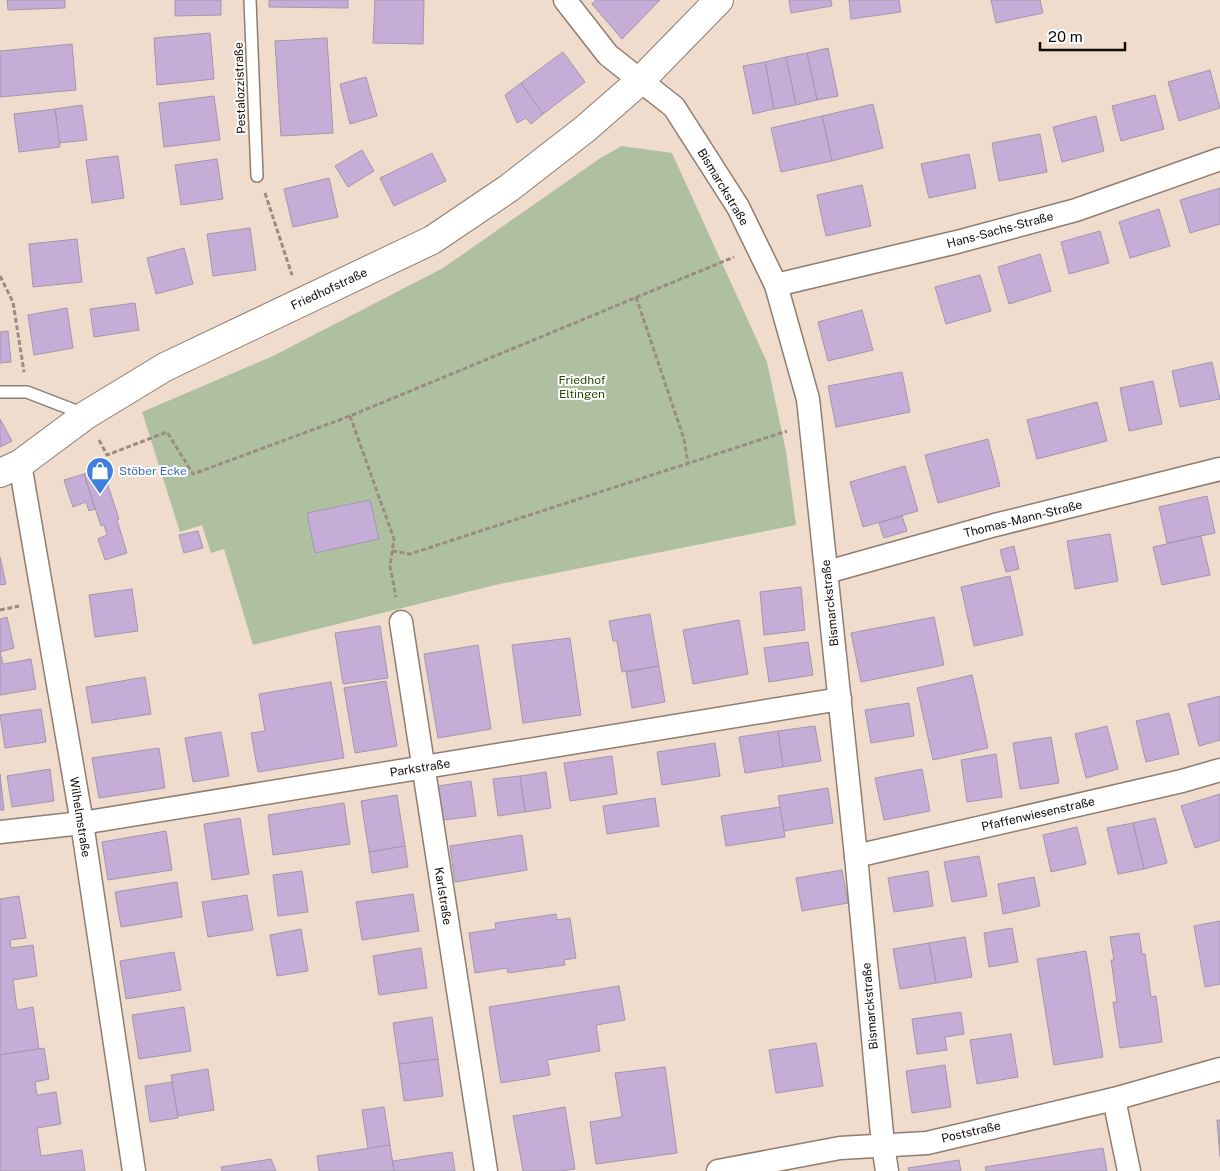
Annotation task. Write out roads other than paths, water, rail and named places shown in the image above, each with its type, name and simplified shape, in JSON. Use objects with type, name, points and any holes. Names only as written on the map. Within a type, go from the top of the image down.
[{"type":"street","name":"Bismarckstraße","points":[[565,0],[608,54],[674,107],[738,207],[776,285],[808,399],[887,1171]]},
{"type":"street","name":"Friedhofstraße","points":[[10,468],[86,415],[165,367],[432,240],[509,188],[585,129],[641,80],[719,0]]},
{"type":"street","name":"Hans-Sachs-Straße","points":[[776,285],[957,242],[1076,210],[1220,159]]},
{"type":"street","name":"Wilhelmstraße","points":[[10,468],[82,823],[134,1171]]},
{"type":"street","name":"Thomas-Mann-Straße","points":[[827,572],[994,525],[1220,469]]},
{"type":"street","name":"Karlstraße","points":[[401,622],[486,1171]]},
{"type":"street","name":"Parkstraße","points":[[0,832],[82,823],[840,699]]},
{"type":"street","name":"Pfaffenwiesenstraße","points":[[856,856],[1182,782],[1220,770]]},
{"type":"street","name":"Poststraße","points":[[718,1171],[840,1148],[927,1143],[1114,1099],[1220,1069]]},
{"type":"street","points":[[1114,1099],[1129,1171]]},
{"type":"lane","name":"Pestalozzistraße","points":[[250,0],[257,176]]},
{"type":"lane","points":[[0,392],[27,392],[86,415]]},
{"type":"place","name":"Stöber Ecke","points":[[100,495]]},
{"type":"park label","name":"Friedhof Eltingen","points":[[582,387]]}]
